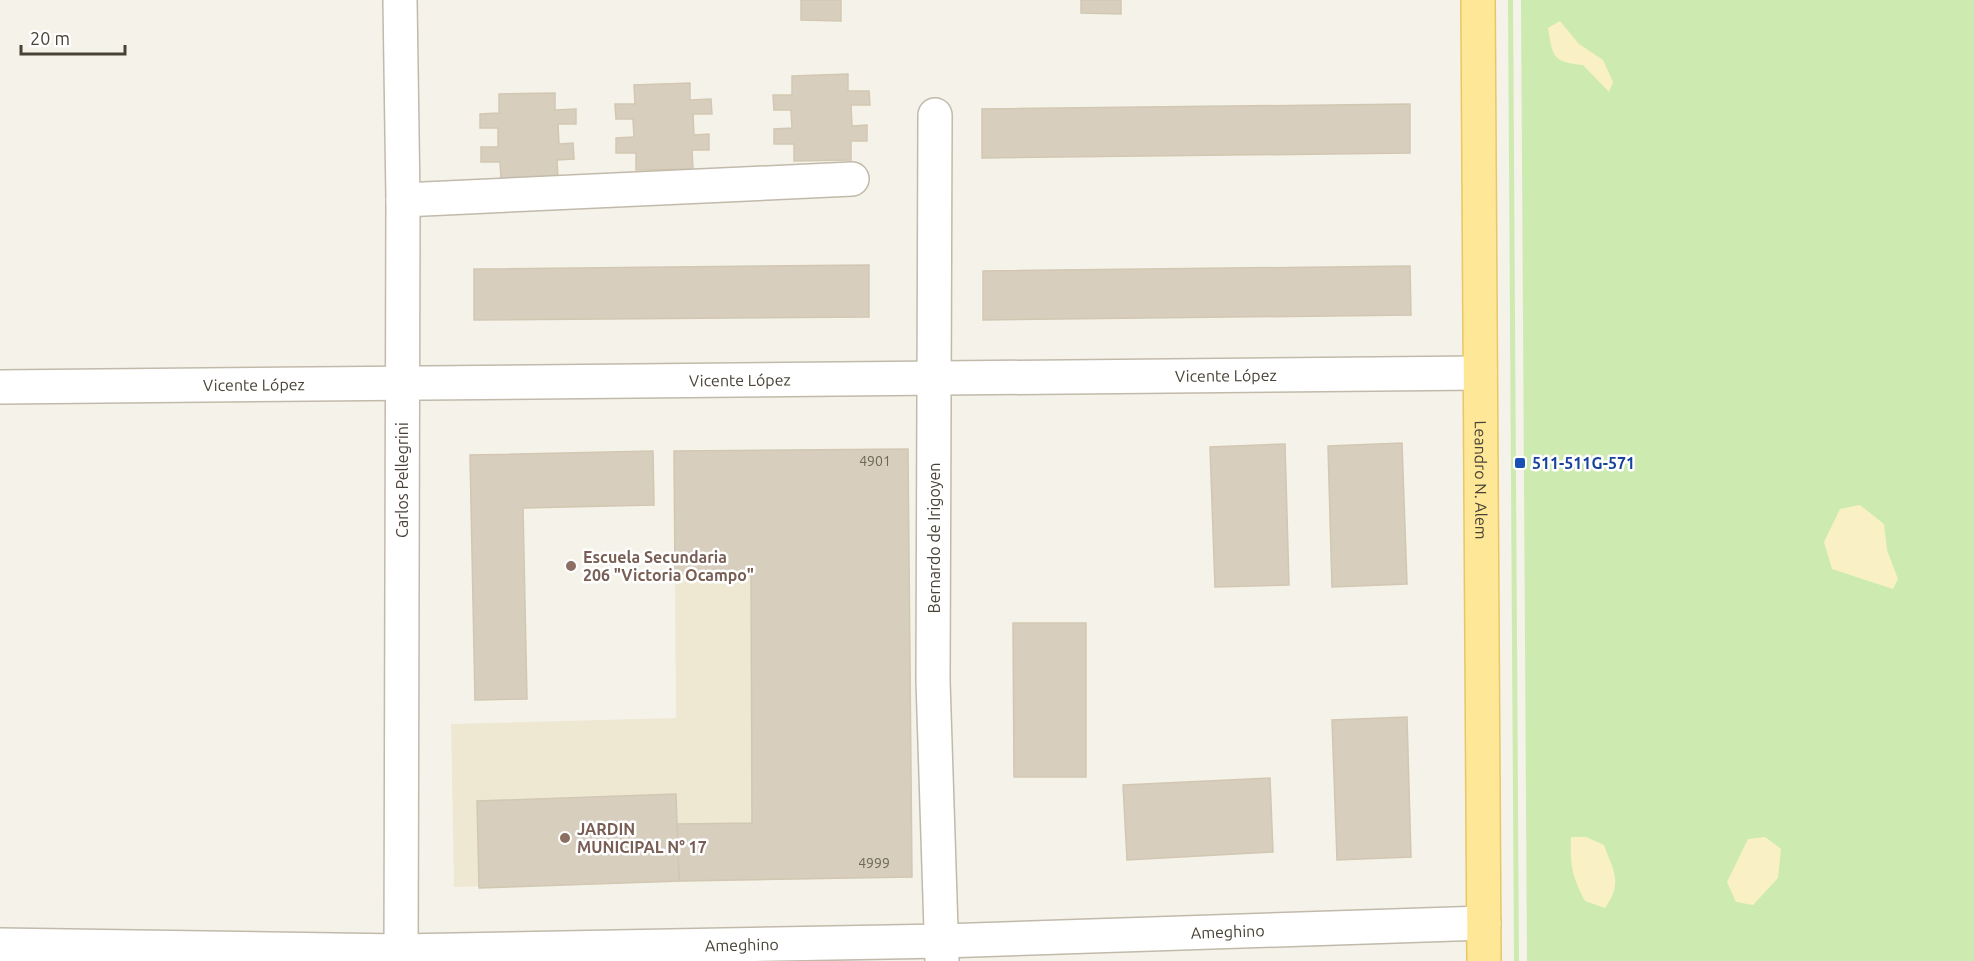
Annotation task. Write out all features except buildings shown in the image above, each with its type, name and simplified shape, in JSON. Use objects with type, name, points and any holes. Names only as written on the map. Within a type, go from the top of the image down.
[{"type":"main road","name":"Leandro N. Alem","points":[[1478,0],[1484,961]]},
{"type":"street","name":"Carlos Pellegrini","points":[[400,0],[403,200],[400,956]]},
{"type":"street","name":"Bernardo de Irigoyen","points":[[935,115],[933,681],[943,951]]},
{"type":"street","points":[[403,200],[852,179]]},
{"type":"street","name":"Vicente López","points":[[0,387],[934,380],[1480,373]]},
{"type":"street","name":"Ameghino","points":[[0,945],[400,956],[943,951],[1484,922]]},
{"type":"shaded area","points":[[908,449],[912,877],[454,887],[451,724],[676,718],[674,451]]},
{"type":"green space","points":[[1508,0],[1513,0],[1519,961],[1514,961]]},
{"type":"green space","points":[[1521,0],[1974,0],[1974,961],[1527,961]]},
{"type":"sand","points":[[1560,21],[1579,44],[1603,60],[1613,82],[1609,92],[1583,65],[1560,60],[1553,52],[1548,28]]},
{"type":"sand","points":[[1860,505],[1884,524],[1887,550],[1898,579],[1893,589],[1832,569],[1824,542],[1840,509]]},
{"type":"sand","points":[[1571,837],[1586,837],[1604,845],[1615,877],[1614,891],[1605,908],[1585,901],[1573,870]]},
{"type":"sand","points":[[1765,837],[1781,849],[1778,878],[1753,905],[1736,902],[1727,882],[1748,839]]},
{"type":"place","name":"511-511G-571","points":[[1520,463]]},
{"type":"place","name":"Escuela Secundaria 206 \"Victoria Ocampo\"","points":[[571,566]]},
{"type":"place","name":"JARDIN MUNICIPAL N° 17","points":[[565,838]]}]
